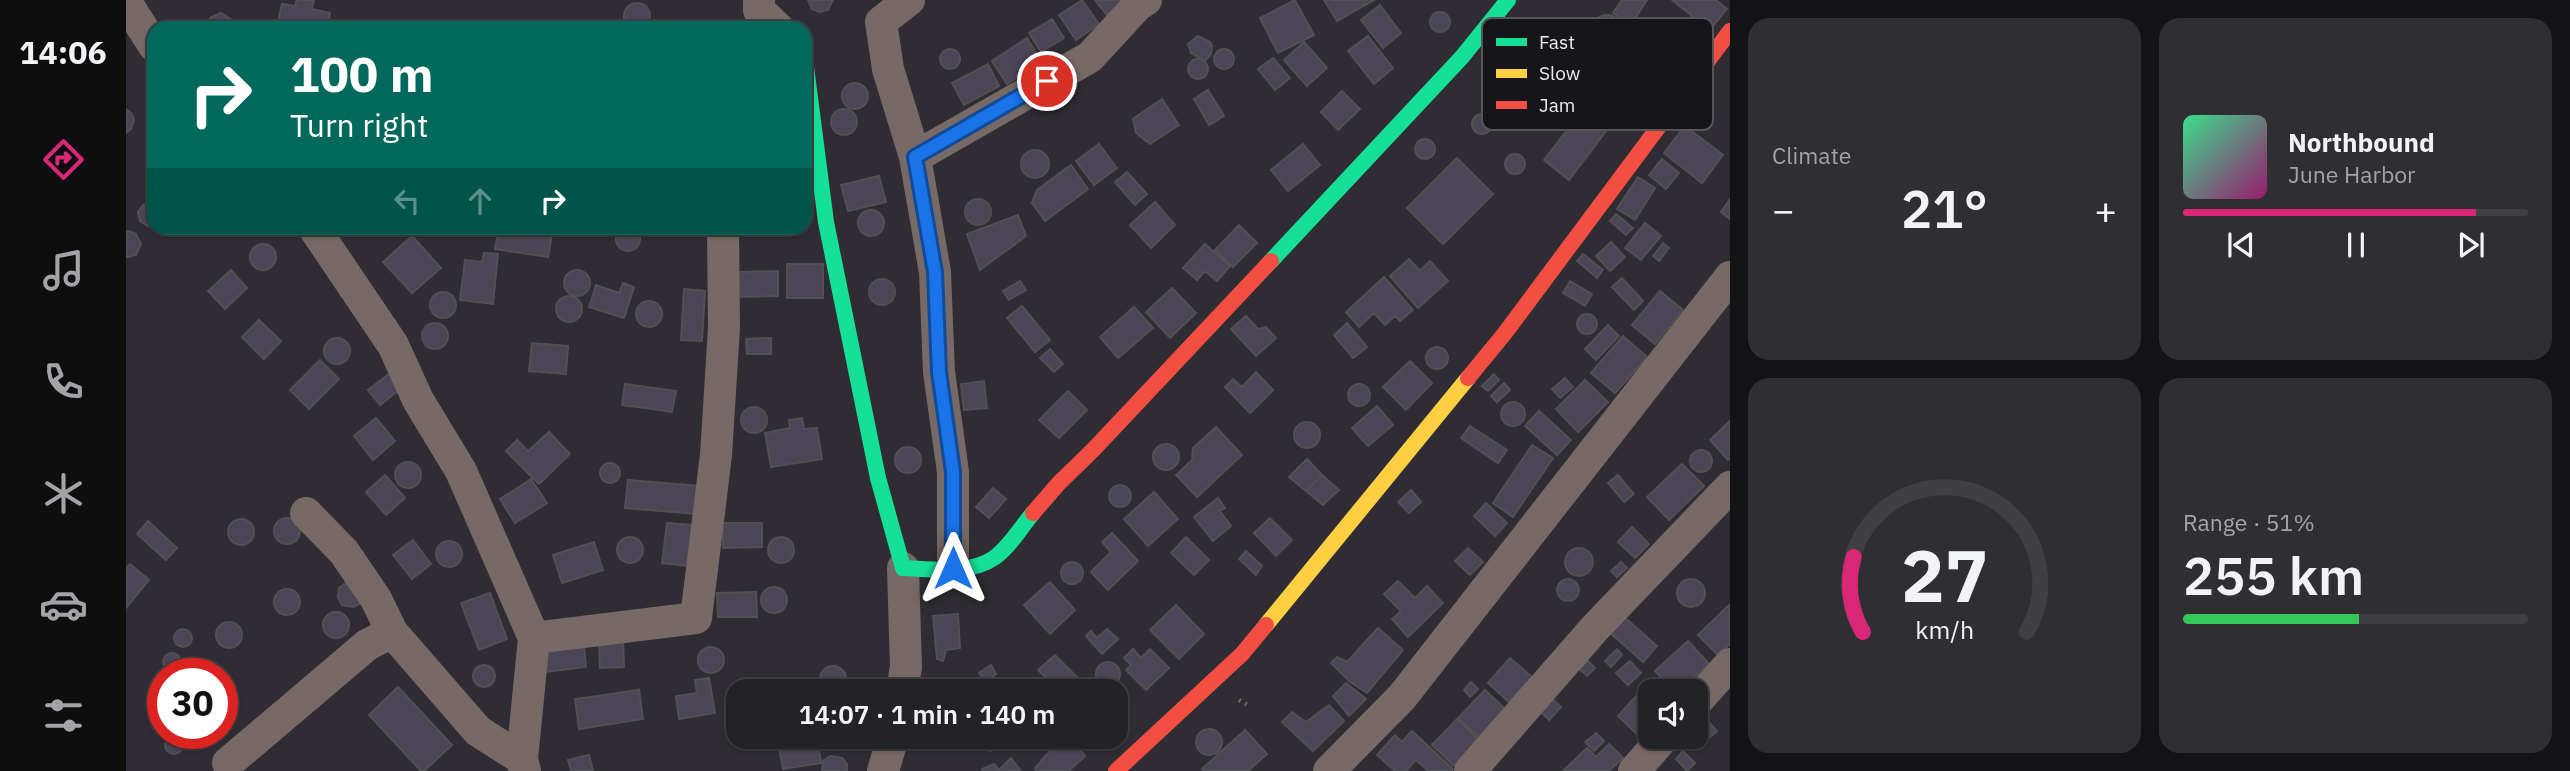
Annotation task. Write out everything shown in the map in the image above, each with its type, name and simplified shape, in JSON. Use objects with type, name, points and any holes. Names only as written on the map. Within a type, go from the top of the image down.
[{"type":"street","points":[[908,0],[879,11],[888,69],[915,157],[935,272],[939,372],[953,472],[953,568]]},
{"type":"street","points":[[915,157],[1090,57],[1138,5],[1146,0]]},
{"type":"street","points":[[1493,18],[1508,0]]},
{"type":"street","points":[[126,2],[147,35]]},
{"type":"street","points":[[903,568],[984,565],[996,557],[1059,483],[1462,57],[1482,32]]},
{"type":"street","points":[[1713,55],[1730,32]]},
{"type":"street","points":[[812,113],[826,222],[877,478],[903,568],[906,667],[904,679]]},
{"type":"street","points":[[1116,771],[1242,654],[1505,333],[1657,130]]},
{"type":"street","points":[[319,235],[393,345],[418,400],[461,471],[534,638],[523,765]]},
{"type":"street","points":[[534,638],[696,618],[716,455],[724,328],[723,235]]},
{"type":"street","points":[[1329,771],[1402,697],[1730,277]]},
{"type":"street","points":[[1470,771],[1595,628],[1730,487]]},
{"type":"street","points":[[306,513],[344,552],[376,599],[391,632],[478,731],[523,765]]},
{"type":"street","points":[[228,763],[367,645],[391,632]]},
{"type":"street","points":[[1708,689],[1730,664]]},
{"type":"street","points":[[883,771],[889,749]]},
{"type":"street","points":[[1634,771],[1653,749]]},
{"type":"building","points":[[297,0],[314,0],[312,9],[330,13],[329,21],[278,21],[282,4],[295,6]]},
{"type":"building","points":[[808,0],[833,0],[828,10],[820,12],[812,9]]},
{"type":"building","points":[[1082,0],[1099,24],[1076,40],[1059,15]]},
{"type":"building","points":[[1095,0],[1126,0],[1107,15]]},
{"type":"building","points":[[1295,0],[1314,35],[1278,53],[1260,18]]},
{"type":"building","points":[[1324,0],[1374,0],[1337,21]]},
{"type":"building","points":[[1622,0],[1647,0],[1635,18],[1620,18],[1613,13]]},
{"type":"building","points":[[1672,0],[1716,0],[1727,9],[1713,26],[1713,18],[1690,18],[1692,16]]},
{"type":"building","points":[[632,4],[642,4],[649,11],[649,21],[625,21],[625,11]]},
{"type":"building","points":[[1380,5],[1401,33],[1383,48],[1361,20]]},
{"type":"building","points":[[1440,12],[1447,15],[1450,22],[1447,29],[1440,32],[1433,29],[1430,22],[1433,15]]},
{"type":"building","points":[[221,13],[232,21],[209,21],[210,18]]},
{"type":"building","points":[[1607,15],[1615,18],[1599,18]]},
{"type":"building","points":[[1052,19],[1064,38],[1041,52],[1029,33]]},
{"type":"building","points":[[1198,36],[1212,46],[1211,54],[1205,61],[1191,53],[1188,44]]},
{"type":"building","points":[[1368,36],[1393,68],[1374,84],[1348,51]]},
{"type":"building","points":[[1027,38],[1041,61],[1007,84],[992,61]]},
{"type":"building","points":[[1304,42],[1327,68],[1307,86],[1284,60]]},
{"type":"building","points":[[950,49],[957,52],[960,59],[957,66],[950,69],[943,66],[940,59],[943,52]]},
{"type":"building","points":[[1224,49],[1231,52],[1234,59],[1231,66],[1224,69],[1217,66],[1214,59],[1217,52]]},
{"type":"building","points":[[1273,58],[1290,78],[1275,90],[1258,69]]},
{"type":"building","points":[[1198,59],[1205,62],[1208,69],[1205,76],[1198,79],[1191,76],[1188,69],[1191,62]]},
{"type":"building","points":[[988,64],[999,86],[964,105],[952,83]]},
{"type":"building","points":[[855,83],[864,87],[868,96],[864,105],[855,109],[846,105],[842,96],[846,87]]},
{"type":"building","points":[[1208,90],[1224,116],[1209,125],[1194,99]]},
{"type":"building","points":[[1342,91],[1360,109],[1338,130],[1321,112]]},
{"type":"building","points":[[1162,99],[1179,125],[1150,144],[1136,133],[1133,119]]},
{"type":"building","points":[[126,109],[132,114],[134,121],[126,133]]},
{"type":"building","points":[[844,109],[853,113],[857,122],[853,131],[844,135],[835,131],[831,122],[835,113]]},
{"type":"building","points":[[1482,114],[1482,130],[1490,130],[1486,133],[1478,133],[1473,128],[1473,120]]},
{"type":"building","points":[[1567,130],[1607,130],[1569,180],[1544,160]]},
{"type":"building","points":[[1682,130],[1690,130],[1723,155],[1702,183],[1664,153]]},
{"type":"building","points":[[1425,139],[1432,142],[1435,149],[1432,156],[1425,159],[1418,156],[1415,149],[1418,142]]},
{"type":"building","points":[[1099,144],[1117,168],[1094,185],[1076,161]]},
{"type":"building","points":[[1303,144],[1320,165],[1288,191],[1271,170]]},
{"type":"building","points":[[1035,150],[1045,154],[1049,164],[1045,174],[1035,178],[1025,174],[1021,164],[1025,154]]},
{"type":"building","points":[[1515,154],[1522,157],[1525,164],[1522,171],[1515,174],[1508,171],[1505,164],[1508,157]]},
{"type":"building","points":[[1457,158],[1493,194],[1443,244],[1407,208]]},
{"type":"building","points":[[1662,159],[1679,173],[1666,189],[1649,175]]},
{"type":"building","points":[[1071,165],[1088,189],[1045,221],[1032,203],[1037,190]]},
{"type":"building","points":[[1127,172],[1147,194],[1135,205],[1115,182]]},
{"type":"building","points":[[879,176],[886,202],[848,211],[841,185]]},
{"type":"building","points":[[1638,177],[1655,188],[1635,220],[1617,209]]},
{"type":"building","points":[[978,199],[987,203],[991,212],[987,221],[978,225],[969,221],[965,212],[969,203]]},
{"type":"building","points":[[1730,199],[1730,219],[1721,212]]},
{"type":"building","points":[[1155,202],[1175,225],[1151,248],[1130,225]]},
{"type":"building","points":[[147,204],[147,225],[140,221],[138,212]]},
{"type":"building","points":[[871,210],[880,214],[884,223],[880,232],[871,236],[862,232],[858,223],[862,214]]},
{"type":"building","points":[[1616,214],[1633,228],[1626,235],[1610,221]]},
{"type":"building","points":[[1018,215],[1026,236],[980,270],[967,234]]},
{"type":"building","points":[[1645,223],[1661,236],[1641,260],[1625,248]]},
{"type":"building","points":[[1239,225],[1257,243],[1233,267],[1215,250]]},
{"type":"building","points":[[126,232],[136,234],[141,244],[136,255],[126,257]]},
{"type":"building","points":[[498,235],[552,235],[548,257],[495,249]]},
{"type":"building","points":[[617,235],[639,235],[637,248],[628,251],[619,248]]},
{"type":"building","points":[[412,236],[441,268],[412,293],[383,262]]},
{"type":"building","points":[[1611,242],[1625,257],[1610,271],[1596,256]]},
{"type":"building","points":[[1663,243],[1669,248],[1659,261],[1653,256]]},
{"type":"building","points":[[263,244],[272,248],[276,257],[272,266],[263,270],[254,266],[250,257],[254,248]]},
{"type":"building","points":[[1205,244],[1230,266],[1217,281],[1205,271],[1197,280],[1183,268]]},
{"type":"building","points":[[484,253],[498,254],[493,304],[460,300],[465,260],[482,262]]},
{"type":"building","points":[[1583,254],[1603,270],[1597,278],[1577,261]]},
{"type":"building","points":[[1409,259],[1420,271],[1430,261],[1448,281],[1418,308],[1390,276]]},
{"type":"building","points":[[787,264],[823,264],[823,298],[787,298]]},
{"type":"building","points":[[231,270],[247,288],[225,309],[208,291]]},
{"type":"building","points":[[577,270],[586,274],[590,283],[586,292],[577,296],[568,292],[564,283],[568,274]]},
{"type":"building","points":[[778,271],[778,296],[739,297],[738,272]]},
{"type":"building","points":[[1384,277],[1413,310],[1400,321],[1395,316],[1385,325],[1374,313],[1359,327],[1346,312]]},
{"type":"building","points":[[1622,278],[1643,301],[1634,310],[1612,287]]},
{"type":"building","points":[[882,279],[891,283],[895,292],[891,301],[882,305],[873,301],[869,292],[873,283]]},
{"type":"building","points":[[1020,281],[1026,290],[1009,300],[1003,291]]},
{"type":"building","points":[[1570,281],[1592,294],[1585,306],[1563,293]]},
{"type":"building","points":[[623,283],[634,287],[624,318],[589,307],[596,285],[619,293]]},
{"type":"building","points":[[1172,288],[1196,313],[1170,338],[1146,312]]},
{"type":"building","points":[[684,289],[705,291],[702,341],[681,340]]},
{"type":"building","points":[[1660,291],[1683,310],[1655,344],[1632,325]]},
{"type":"building","points":[[443,292],[452,296],[456,305],[452,314],[443,318],[434,314],[430,305],[434,296]]},
{"type":"building","points":[[569,296],[578,300],[582,309],[578,318],[569,322],[560,318],[556,309],[560,300]]},
{"type":"building","points":[[649,301],[658,305],[662,314],[658,323],[649,327],[640,323],[636,314],[640,305]]},
{"type":"building","points":[[1022,306],[1050,340],[1035,352],[1007,318]]},
{"type":"building","points":[[1134,307],[1153,328],[1118,358],[1100,337]]},
{"type":"building","points":[[1587,314],[1594,317],[1597,324],[1594,331],[1587,334],[1580,331],[1577,324],[1580,317]]},
{"type":"building","points":[[1246,316],[1258,329],[1266,327],[1276,338],[1256,356],[1231,329]]},
{"type":"building","points":[[259,320],[281,341],[264,359],[242,337]]},
{"type":"building","points":[[435,323],[444,327],[448,336],[444,345],[435,349],[426,345],[422,336],[426,327]]},
{"type":"building","points":[[1347,323],[1367,347],[1353,358],[1334,335]]},
{"type":"building","points":[[1608,325],[1619,336],[1596,360],[1585,349]]},
{"type":"building","points":[[1623,336],[1647,357],[1615,393],[1591,373]]},
{"type":"building","points":[[337,338],[346,342],[350,351],[346,360],[337,364],[328,360],[324,351],[328,342]]},
{"type":"building","points":[[771,338],[771,354],[747,354],[746,339]]},
{"type":"building","points":[[532,343],[568,346],[566,374],[529,371]]},
{"type":"building","points":[[1433,347],[1441,347],[1448,354],[1448,362],[1441,369],[1433,369],[1426,362],[1426,354]]},
{"type":"building","points":[[1050,349],[1063,364],[1054,372],[1040,358]]},
{"type":"building","points":[[320,360],[339,379],[309,409],[290,390]]},
{"type":"building","points":[[1410,361],[1432,383],[1406,410],[1383,387]]},
{"type":"building","points":[[393,371],[404,386],[380,405],[368,390]]},
{"type":"building","points":[[1256,372],[1273,390],[1250,413],[1225,387],[1233,379],[1242,387]]},
{"type":"building","points":[[1494,374],[1499,380],[1488,391],[1482,386]]},
{"type":"building","points":[[1565,378],[1573,387],[1560,398],[1552,389]]},
{"type":"building","points":[[1585,380],[1608,402],[1578,432],[1556,409]]},
{"type":"building","points":[[984,381],[987,408],[964,410],[961,384]]},
{"type":"building","points":[[1504,383],[1510,390],[1497,402],[1491,396]]},
{"type":"building","points":[[625,384],[676,391],[672,412],[622,405]]},
{"type":"building","points":[[1355,384],[1363,384],[1370,391],[1370,399],[1363,406],[1355,406],[1348,399],[1348,391]]},
{"type":"building","points":[[1068,391],[1087,410],[1059,438],[1039,420]]},
{"type":"building","points":[[1513,402],[1522,405],[1525,414],[1522,423],[1513,426],[1504,423],[1501,414],[1504,405]]},
{"type":"building","points":[[1377,406],[1393,425],[1368,446],[1352,428]]},
{"type":"building","points":[[754,407],[763,411],[767,420],[763,429],[754,433],[745,429],[741,420],[745,411]]},
{"type":"building","points":[[1539,411],[1571,440],[1557,455],[1525,426]]},
{"type":"building","points":[[376,418],[395,441],[373,460],[354,436]]},
{"type":"building","points":[[802,418],[804,429],[817,428],[822,459],[771,467],[765,433],[790,428],[789,420]]},
{"type":"building","points":[[1730,421],[1730,458],[1728,460],[1710,440]]},
{"type":"building","points":[[1307,422],[1316,426],[1320,435],[1316,444],[1307,448],[1298,444],[1294,435],[1298,426]]},
{"type":"building","points":[[1470,426],[1507,450],[1498,463],[1461,438]]},
{"type":"building","points":[[1216,427],[1242,455],[1197,497],[1176,475],[1192,460],[1193,448]]},
{"type":"building","points":[[549,432],[570,454],[539,484],[506,451],[517,440],[528,451]]},
{"type":"building","points":[[1166,444],[1175,448],[1179,457],[1175,466],[1166,470],[1157,466],[1153,457],[1157,448]]},
{"type":"building","points":[[1532,445],[1553,458],[1513,517],[1493,503]]},
{"type":"building","points":[[908,447],[917,451],[921,460],[917,469],[908,473],[899,469],[895,460],[899,451]]},
{"type":"building","points":[[1701,450],[1709,453],[1712,461],[1709,469],[1701,472],[1693,469],[1690,461],[1693,453]]},
{"type":"building","points":[[1307,459],[1322,475],[1306,491],[1289,477]]},
{"type":"building","points":[[408,462],[417,466],[421,475],[417,484],[408,488],[399,484],[395,475],[399,466]]},
{"type":"building","points":[[610,463],[617,466],[620,473],[617,480],[610,483],[603,480],[600,473],[603,466]]},
{"type":"building","points":[[1682,464],[1704,486],[1669,520],[1647,497]]},
{"type":"building","points":[[385,475],[405,498],[386,515],[366,492]]},
{"type":"building","points":[[1322,475],[1339,490],[1323,505],[1306,491]]},
{"type":"building","points":[[1618,475],[1634,494],[1624,502],[1608,483]]},
{"type":"building","points":[[531,479],[547,503],[515,523],[500,499]]},
{"type":"building","points":[[628,480],[699,486],[697,514],[625,508]]},
{"type":"building","points":[[1116,485],[1124,485],[1131,492],[1131,500],[1124,507],[1116,507],[1109,500],[1109,492]]},
{"type":"building","points":[[993,488],[1006,499],[989,518],[976,507]]},
{"type":"building","points":[[1411,490],[1421,502],[1409,513],[1398,502]]},
{"type":"building","points":[[1154,492],[1178,519],[1148,546],[1124,519]]},
{"type":"building","points":[[1218,498],[1225,508],[1220,511],[1231,526],[1213,541],[1194,517]]},
{"type":"building","points":[[1486,503],[1507,523],[1495,536],[1474,516]]},
{"type":"building","points":[[287,518],[296,522],[300,531],[296,540],[287,544],[278,540],[274,531],[278,522]]},
{"type":"building","points":[[1270,518],[1292,540],[1276,556],[1254,533]]},
{"type":"building","points":[[241,519],[250,523],[254,532],[250,541],[241,545],[232,541],[228,532],[232,523]]},
{"type":"building","points":[[148,521],[177,548],[166,560],[137,534]]},
{"type":"building","points":[[667,523],[693,525],[689,566],[662,563]]},
{"type":"building","points":[[723,523],[762,523],[762,547],[723,548]]},
{"type":"building","points":[[1632,527],[1649,544],[1635,558],[1618,542]]},
{"type":"building","points":[[1112,533],[1138,561],[1108,590],[1091,572],[1111,552],[1102,542]]},
{"type":"building","points":[[630,537],[639,541],[643,550],[639,559],[630,563],[621,559],[617,550],[621,541]]},
{"type":"building","points":[[781,537],[790,541],[794,550],[790,559],[781,563],[772,559],[768,550],[772,541]]},
{"type":"building","points":[[1186,537],[1209,560],[1194,575],[1171,553]]},
{"type":"building","points":[[413,540],[431,564],[412,579],[393,555]]},
{"type":"building","points":[[449,541],[458,545],[462,554],[458,563],[449,567],[440,563],[436,554],[440,545]]},
{"type":"building","points":[[594,542],[603,570],[562,583],[553,555]]},
{"type":"building","points":[[1468,548],[1483,562],[1470,575],[1455,561]]},
{"type":"building","points":[[1579,548],[1589,552],[1593,562],[1589,572],[1579,576],[1569,572],[1565,562],[1569,552]]},
{"type":"building","points":[[1246,551],[1262,566],[1256,575],[1239,559]]},
{"type":"building","points":[[1072,562],[1080,565],[1083,573],[1080,581],[1072,584],[1064,581],[1061,573],[1064,565]]},
{"type":"building","points":[[1621,562],[1627,568],[1617,577],[1611,571]]},
{"type":"building","points":[[130,564],[149,580],[126,608],[126,568]]},
{"type":"building","points":[[1568,579],[1576,582],[1579,590],[1576,598],[1568,601],[1560,598],[1557,590],[1560,582]]},
{"type":"building","points":[[1691,579],[1701,583],[1705,593],[1701,603],[1691,607],[1681,603],[1677,593],[1681,583]]},
{"type":"building","points":[[1398,581],[1415,598],[1427,586],[1443,603],[1408,637],[1392,619],[1401,611],[1384,594]]},
{"type":"building","points":[[1050,582],[1075,610],[1050,634],[1024,605]]},
{"type":"building","points":[[346,583],[361,603],[354,607],[342,605],[338,597],[339,588]]},
{"type":"building","points":[[774,587],[783,591],[787,600],[783,609],[774,613],[765,609],[761,600],[765,591]]},
{"type":"building","points":[[287,589],[296,593],[300,602],[296,611],[287,615],[278,611],[274,602],[278,593]]},
{"type":"building","points":[[756,592],[757,617],[718,617],[717,593]]},
{"type":"building","points":[[490,593],[507,639],[479,650],[461,603]]},
{"type":"building","points":[[1176,605],[1204,634],[1179,659],[1150,630]]},
{"type":"building","points":[[1729,605],[1730,644],[1718,655],[1698,635]]},
{"type":"building","points":[[336,612],[345,616],[349,625],[345,634],[336,638],[327,634],[323,625],[327,616]]},
{"type":"building","points":[[958,614],[960,648],[946,650],[943,661],[937,659],[933,616]]},
{"type":"building","points":[[1622,615],[1657,646],[1643,662],[1608,631]]},
{"type":"building","points":[[229,622],[238,626],[242,635],[238,644],[229,648],[220,644],[216,635],[220,626]]},
{"type":"building","points":[[1378,628],[1403,650],[1367,693],[1349,681],[1331,663],[1337,657],[1347,662]]},
{"type":"building","points":[[179,629],[187,629],[192,638],[190,645],[179,647],[174,642],[174,634]]},
{"type":"building","points":[[1107,629],[1118,639],[1102,654],[1086,636],[1091,631],[1097,638]]},
{"type":"building","points":[[623,637],[624,667],[600,668],[599,638]]},
{"type":"building","points":[[1688,641],[1709,664],[1692,679],[1663,679],[1655,671]]},
{"type":"building","points":[[584,646],[586,667],[546,672],[543,651]]},
{"type":"building","points":[[711,647],[720,651],[724,660],[720,669],[711,673],[702,669],[698,660],[702,651]]},
{"type":"building","points":[[1133,649],[1141,658],[1150,649],[1169,668],[1146,690],[1126,670],[1131,665],[1124,658]]},
{"type":"building","points":[[1617,649],[1622,655],[1611,667],[1605,661]]},
{"type":"building","points":[[168,653],[181,658],[163,658]]},
{"type":"building","points":[[1055,655],[1079,679],[1048,679],[1038,670]]},
{"type":"building","points":[[1510,658],[1532,677],[1509,702],[1488,683]]},
{"type":"building","points":[[1588,661],[1595,668],[1587,676],[1579,669]]},
{"type":"building","points":[[1630,661],[1641,673],[1628,685],[1616,673]]},
{"type":"building","points":[[1103,663],[1113,663],[1119,669],[1119,679],[1097,679],[1097,669]]},
{"type":"building","points":[[480,665],[488,665],[495,672],[495,680],[488,687],[480,687],[473,680],[473,672]]},
{"type":"building","points":[[991,665],[996,674],[990,679],[984,679],[979,673]]},
{"type":"building","points":[[833,666],[845,674],[846,679],[820,679],[824,670]]},
{"type":"building","points":[[709,678],[715,713],[679,719],[676,696],[697,693],[695,680]]},
{"type":"building","points":[[1471,682],[1478,689],[1470,697],[1464,690]]},
{"type":"building","points":[[1346,683],[1366,699],[1349,716],[1333,696]]},
{"type":"building","points":[[398,687],[452,745],[424,771],[421,771],[369,715]]},
{"type":"building","points":[[639,690],[643,719],[579,729],[575,699]]},
{"type":"building","points":[[1485,690],[1505,709],[1479,737],[1458,718]]},
{"type":"building","points":[[1638,694],[1638,735],[1618,716]]},
{"type":"building","points":[[1551,698],[1561,707],[1549,720],[1539,710]]},
{"type":"building","points":[[1329,705],[1344,721],[1313,751],[1282,722],[1292,712],[1306,722]]},
{"type":"building","points":[[1457,719],[1478,739],[1454,766],[1432,745]]},
{"type":"building","points":[[1708,721],[1717,731],[1708,739]]},
{"type":"building","points":[[1209,729],[1218,733],[1222,742],[1218,751],[1209,755],[1200,751],[1196,742],[1200,733]]},
{"type":"building","points":[[1245,730],[1267,754],[1248,771],[1202,769]]},
{"type":"building","points":[[1412,731],[1453,769],[1452,771],[1428,771],[1416,760],[1406,771],[1395,771],[1377,755],[1395,735],[1402,742]]},
{"type":"building","points":[[1596,733],[1604,741],[1594,751],[1585,742]]},
{"type":"building","points":[[1609,744],[1623,758],[1609,771],[1563,771],[1587,748],[1596,757]]},
{"type":"building","points":[[165,749],[183,749],[178,754]]},
{"type":"building","points":[[779,749],[819,749],[821,763],[783,769]]},
{"type":"building","points":[[1052,749],[1079,749],[1085,756],[1069,771],[1037,771],[1035,768]]},
{"type":"building","points":[[1683,751],[1695,763],[1687,771],[1676,759]]},
{"type":"building","points":[[589,755],[593,771],[571,771],[568,760]]},
{"type":"building","points":[[830,756],[842,758],[847,764],[847,771],[822,771],[823,761]]},
{"type":"building","points":[[1011,758],[1021,771],[983,771],[982,769],[994,764],[999,770]]},
{"type":"traffic: fast","points":[[1493,18],[1508,0]]},
{"type":"traffic: fast","points":[[1271,261],[1482,32]]},
{"type":"traffic: fast","points":[[812,113],[826,222],[878,478],[903,568],[950,570],[984,563],[1005,549],[1033,513]]},
{"type":"traffic: slow","points":[[1266,625],[1468,378]]},
{"type":"traffic: jam","points":[[1713,54],[1730,31]]},
{"type":"traffic: jam","points":[[1468,378],[1505,333],[1656,130]]},
{"type":"traffic: jam","points":[[1033,513],[1271,261]]},
{"type":"traffic: jam","points":[[1116,771],[1242,654],[1266,625]]},
{"type":"route","points":[[953,568],[953,472],[939,372],[935,272],[915,157],[1047,81]]}]
